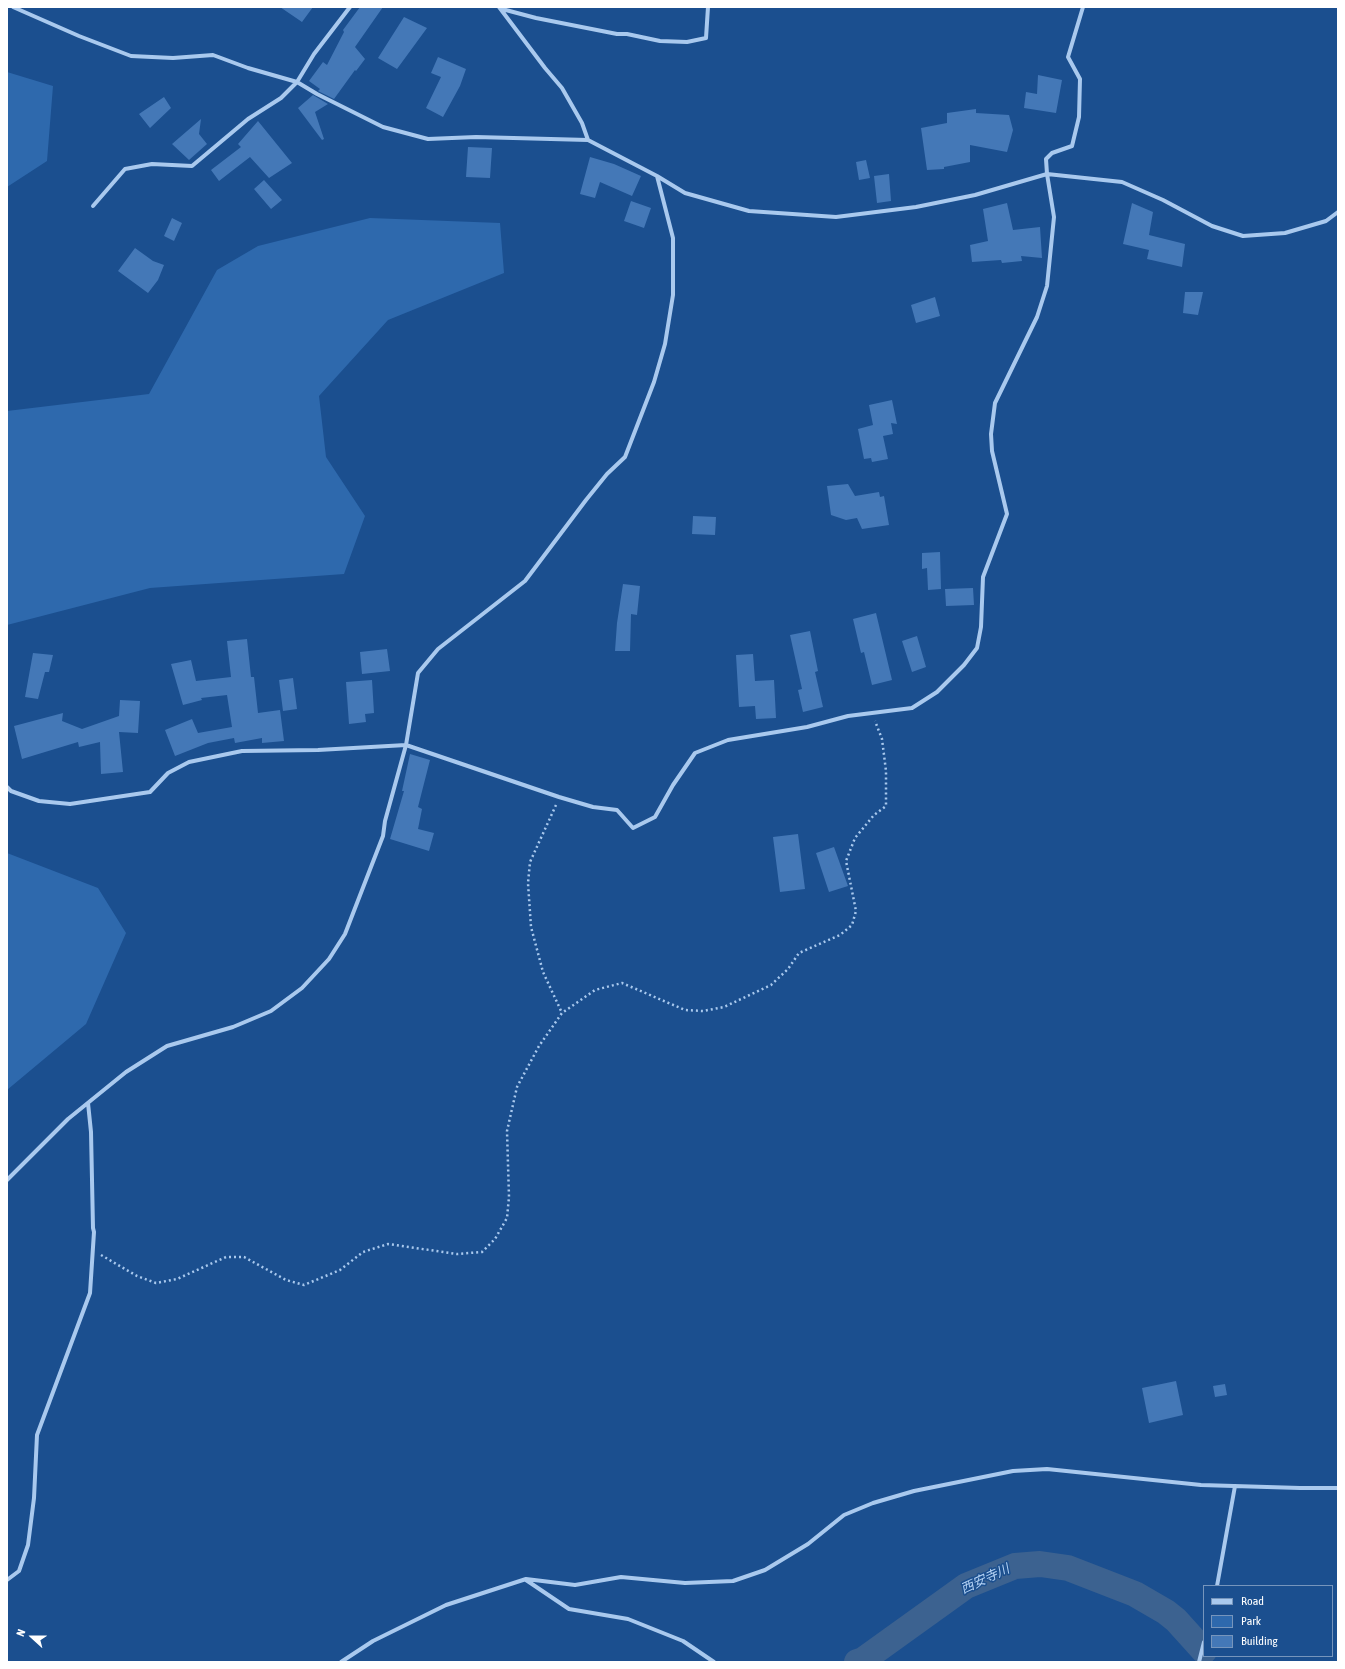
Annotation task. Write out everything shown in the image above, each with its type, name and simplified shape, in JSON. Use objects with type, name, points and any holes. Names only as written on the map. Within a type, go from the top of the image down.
[{"type":"street","points":[[13,7],[79,36],[131,56],[173,58],[214,55],[248,68],[297,82],[317,94],[383,127],[428,139],[476,137],[588,140],[657,176],[685,193],[749,211],[836,217],[916,207],[975,195],[1047,174],[1122,182],[1163,200],[1212,226],[1243,236],[1285,233],[1326,221],[1338,212]]},
{"type":"street","points":[[93,206],[125,169],[152,164],[192,166],[248,119],[281,98],[297,82],[314,54],[350,7]]},
{"type":"street","points":[[501,8],[536,18],[617,34],[627,34],[660,41],[687,42],[706,38],[708,7]]},
{"type":"street","points":[[7,788],[11,791],[39,801],[70,804],[150,792],[168,773],[189,762],[242,752],[318,750],[406,745],[559,797],[593,807],[617,810],[633,828],[655,817],[673,785],[695,753],[728,740],[807,727],[848,716],[912,708],[937,692],[964,665],[977,648],[982,626],[983,577],[1007,514],[992,450],[991,434],[995,402],[1038,317],[1047,286],[1054,217],[1046,159],[1052,153],[1072,146],[1079,116],[1080,79],[1068,57],[1083,7]]},
{"type":"street","points":[[501,8],[545,68],[562,88],[582,123],[588,140]]},
{"type":"street","points":[[7,1180],[68,1119],[126,1072],[167,1046],[233,1027],[271,1011],[302,988],[329,959],[345,934],[383,836],[385,821],[406,745],[418,673],[438,649],[525,581],[586,500],[607,474],[625,457],[654,382],[666,344],[673,295],[673,238],[657,176]]},
{"type":"street","points":[[7,1580],[19,1571],[28,1545],[34,1498],[37,1435],[90,1293],[94,1232],[91,1132],[88,1103]]},
{"type":"street","points":[[340,1662],[373,1641],[446,1605],[526,1579],[576,1585],[621,1577],[637,1577],[685,1583],[733,1581],[765,1570],[808,1544],[844,1515],[873,1503],[914,1491],[1013,1471],[1047,1469],[1150,1480],[1186,1482],[1201,1485],[1338,1488]]},
{"type":"street","points":[[1217,1585],[1235,1486]]},
{"type":"street","points":[[526,1579],[569,1609],[628,1620],[683,1640],[714,1662]]},
{"type":"street","points":[[1199,1662],[1203,1646]]},
{"type":"path","points":[[93,1250],[137,1276],[156,1283],[177,1279],[226,1258],[244,1257],[286,1280],[304,1285],[340,1270],[364,1252],[388,1244],[457,1254],[482,1252],[496,1239],[507,1218],[509,1197],[506,1131],[517,1087],[539,1046],[562,1013],[595,990],[622,983],[685,1010],[703,1011],[724,1007],[771,985],[788,969],[799,953],[840,935],[852,925],[856,911],[846,861],[855,838],[874,815],[886,806],[886,771],[882,739],[872,714]]},
{"type":"path","points":[[559,797],[530,862],[528,883],[531,927],[543,972],[562,1013]]},
{"type":"green space","points":[[7,72],[53,86],[47,161],[7,187]]},
{"type":"green space","points":[[370,218],[500,223],[504,273],[388,320],[319,396],[326,457],[365,516],[344,574],[150,588],[7,625],[7,411],[149,394],[217,270],[258,246]]},
{"type":"green space","points":[[7,853],[98,888],[126,933],[86,1024],[7,1090]]},
{"type":"building","points":[[280,7],[313,7],[302,22]]},
{"type":"building","points":[[360,7],[383,7],[355,47],[365,59],[334,99],[318,91],[320,89],[309,81],[323,62],[327,65],[344,32],[343,30]]},
{"type":"building","points":[[404,17],[427,28],[397,69],[378,58]]},
{"type":"building","points":[[438,57],[466,69],[460,86],[443,117],[426,108],[441,77],[431,73]]},
{"type":"building","points":[[1038,75],[1062,80],[1056,113],[1024,108],[1026,92],[1037,94]]},
{"type":"building","points":[[313,95],[328,104],[315,112],[324,139],[322,140],[298,108]]},
{"type":"building","points":[[164,97],[171,108],[150,128],[139,114]]},
{"type":"building","points":[[976,109],[976,113],[1009,115],[1013,130],[1007,152],[970,145],[970,162],[944,167],[944,169],[927,170],[921,128],[947,123],[947,113]]},
{"type":"building","points":[[201,119],[199,134],[207,144],[189,160],[172,144]]},
{"type":"building","points":[[258,121],[292,163],[269,178],[250,157],[219,181],[211,170],[241,147],[238,144]]},
{"type":"building","points":[[468,147],[492,148],[490,178],[466,177]]},
{"type":"building","points":[[590,157],[614,164],[641,176],[632,196],[600,182],[595,198],[580,194]]},
{"type":"building","points":[[866,160],[870,178],[859,180],[856,162]]},
{"type":"building","points":[[889,174],[891,201],[877,203],[874,176]]},
{"type":"building","points":[[264,180],[282,200],[271,209],[254,189]]},
{"type":"building","points":[[631,201],[651,208],[644,228],[624,221]]},
{"type":"building","points":[[1007,203],[1013,230],[1040,227],[1042,258],[1021,256],[1022,261],[1002,263],[1001,260],[972,262],[970,245],[988,241],[983,209]]},
{"type":"building","points":[[1132,203],[1153,212],[1149,235],[1185,244],[1182,267],[1147,259],[1149,250],[1123,244]]},
{"type":"building","points":[[172,218],[182,223],[174,241],[164,236]]},
{"type":"building","points":[[135,248],[153,261],[164,265],[158,280],[148,293],[118,271]]},
{"type":"building","points":[[1185,292],[1203,292],[1198,315],[1183,313]]},
{"type":"building","points":[[935,297],[940,316],[916,323],[911,305]]},
{"type":"building","points":[[892,400],[897,424],[891,423],[893,434],[883,436],[888,459],[872,462],[871,458],[864,459],[858,429],[873,425],[869,405]]},
{"type":"building","points":[[848,484],[855,496],[879,492],[880,497],[884,496],[889,525],[862,529],[857,518],[846,520],[831,515],[827,486]]},
{"type":"building","points":[[693,516],[716,517],[715,535],[692,534]]},
{"type":"building","points":[[940,552],[941,589],[928,590],[927,568],[922,569],[922,553]]},
{"type":"building","points":[[623,584],[640,586],[637,615],[631,614],[630,651],[615,651],[617,623]]},
{"type":"building","points":[[973,588],[974,605],[946,606],[945,589]]},
{"type":"building","points":[[876,613],[892,680],[872,685],[864,652],[861,653],[853,619]]},
{"type":"building","points":[[810,631],[818,671],[815,672],[823,707],[803,712],[798,690],[802,689],[790,635]]},
{"type":"building","points":[[917,636],[926,667],[912,672],[902,641]]},
{"type":"building","points":[[247,639],[251,677],[254,677],[258,713],[280,710],[284,741],[262,743],[262,738],[235,743],[234,738],[208,743],[175,756],[165,730],[192,719],[198,733],[232,727],[227,695],[201,698],[202,700],[183,705],[171,664],[191,660],[196,681],[231,677],[227,641]]},
{"type":"building","points":[[387,649],[390,671],[362,674],[360,652]]},
{"type":"building","points":[[33,653],[53,655],[49,672],[45,672],[38,699],[25,697]]},
{"type":"building","points":[[753,654],[755,681],[774,680],[776,718],[756,719],[755,706],[739,707],[736,655]]},
{"type":"building","points":[[293,678],[297,709],[283,711],[279,680]]},
{"type":"building","points":[[372,680],[374,713],[365,714],[366,722],[349,724],[346,682]]},
{"type":"building","points":[[120,700],[140,701],[138,733],[119,732],[123,772],[101,774],[100,742],[79,747],[78,742],[22,759],[14,726],[63,713],[62,721],[82,729],[119,716]]},
{"type":"building","points":[[410,754],[430,760],[418,807],[422,809],[418,829],[434,833],[429,851],[390,839],[404,791],[402,791]]},
{"type":"building","points":[[798,834],[805,889],[780,892],[773,837]]},
{"type":"building","points":[[834,847],[848,886],[829,892],[816,853]]},
{"type":"building","points":[[1176,1381],[1183,1415],[1149,1423],[1142,1388]]},
{"type":"building","points":[[1225,1384],[1227,1395],[1215,1397],[1213,1386]]},
{"type":"waterway","name":"西安寺川","points":[[857,1662],[863,1660],[966,1586],[1015,1566],[1040,1564],[1068,1568],[1135,1594],[1166,1612],[1176,1620],[1203,1650]]}]
